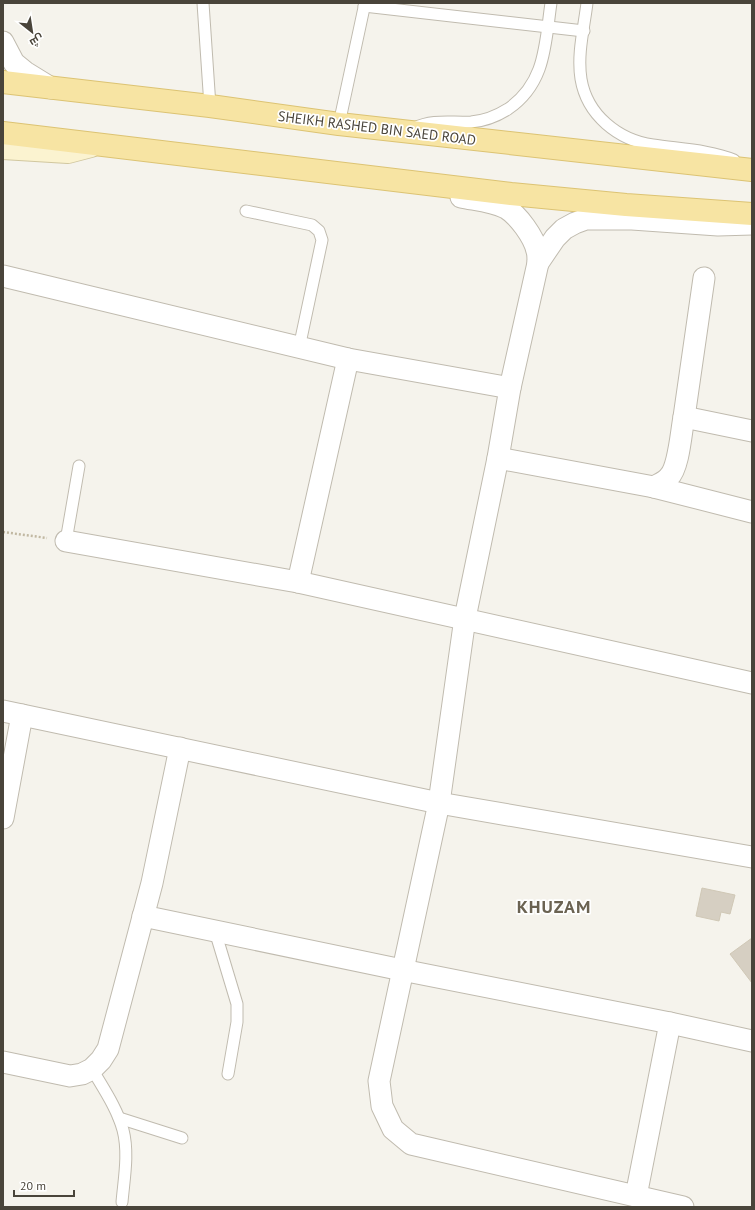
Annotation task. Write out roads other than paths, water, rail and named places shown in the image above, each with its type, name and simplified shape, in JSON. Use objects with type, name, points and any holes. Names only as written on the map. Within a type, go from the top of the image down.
[{"type":"main road","name":"SHEIKH RASHED BIN SAED ROAD","points":[[3,82],[210,106],[405,132],[752,170]]},
{"type":"main road","points":[[3,133],[519,195],[626,205],[752,214]]},
{"type":"street","points":[[3,42],[14,63],[50,88]]},
{"type":"street","points":[[3,148],[68,152],[98,145]]},
{"type":"street","points":[[352,175],[490,203],[506,209],[521,221],[529,233],[537,250],[538,263],[510,388],[498,458],[465,618],[439,803],[402,970],[380,1080],[382,1106],[393,1129],[411,1144],[683,1207]]},
{"type":"street","points":[[538,263],[555,238],[564,229],[586,219],[632,219],[718,225],[752,224]]},
{"type":"street","points":[[3,276],[348,360],[510,388]]},
{"type":"street","points":[[654,487],[670,477],[675,466],[684,417],[704,278]]},
{"type":"street","points":[[298,582],[348,360]]},
{"type":"street","points":[[684,417],[752,431]]},
{"type":"street","points":[[498,458],[654,487],[752,512]]},
{"type":"street","points":[[66,541],[298,582],[752,683]]},
{"type":"street","points":[[3,818],[13,713],[439,803],[752,857]]},
{"type":"street","points":[[3,1062],[70,1076],[82,1074],[92,1069],[101,1060],[108,1049],[152,883],[180,748]]},
{"type":"street","points":[[143,916],[752,1041]]},
{"type":"street","points":[[636,1196],[670,1023]]},
{"type":"lane","points":[[203,3],[210,106]]},
{"type":"lane","points":[[405,132],[429,122],[471,122],[486,119],[503,112],[519,102],[532,86],[539,72],[545,53],[550,3]]},
{"type":"lane","points":[[587,3],[580,59],[581,80],[587,99],[598,116],[612,130],[630,139],[650,145],[712,153],[728,157],[741,162],[752,170]]},
{"type":"lane","points":[[339,124],[364,4],[584,31]]},
{"type":"lane","points":[[246,210],[312,225],[319,231],[322,240],[299,348]]},
{"type":"lane","points":[[66,541],[79,466]]},
{"type":"lane","points":[[215,931],[237,1004],[237,1022],[228,1074]]},
{"type":"lane","points":[[92,1069],[119,1118],[123,1130],[125,1149],[122,1202]]},
{"type":"lane","points":[[119,1118],[182,1138]]},
{"type":"district","name":"KHUZAM","points":[[554,906]]}]
